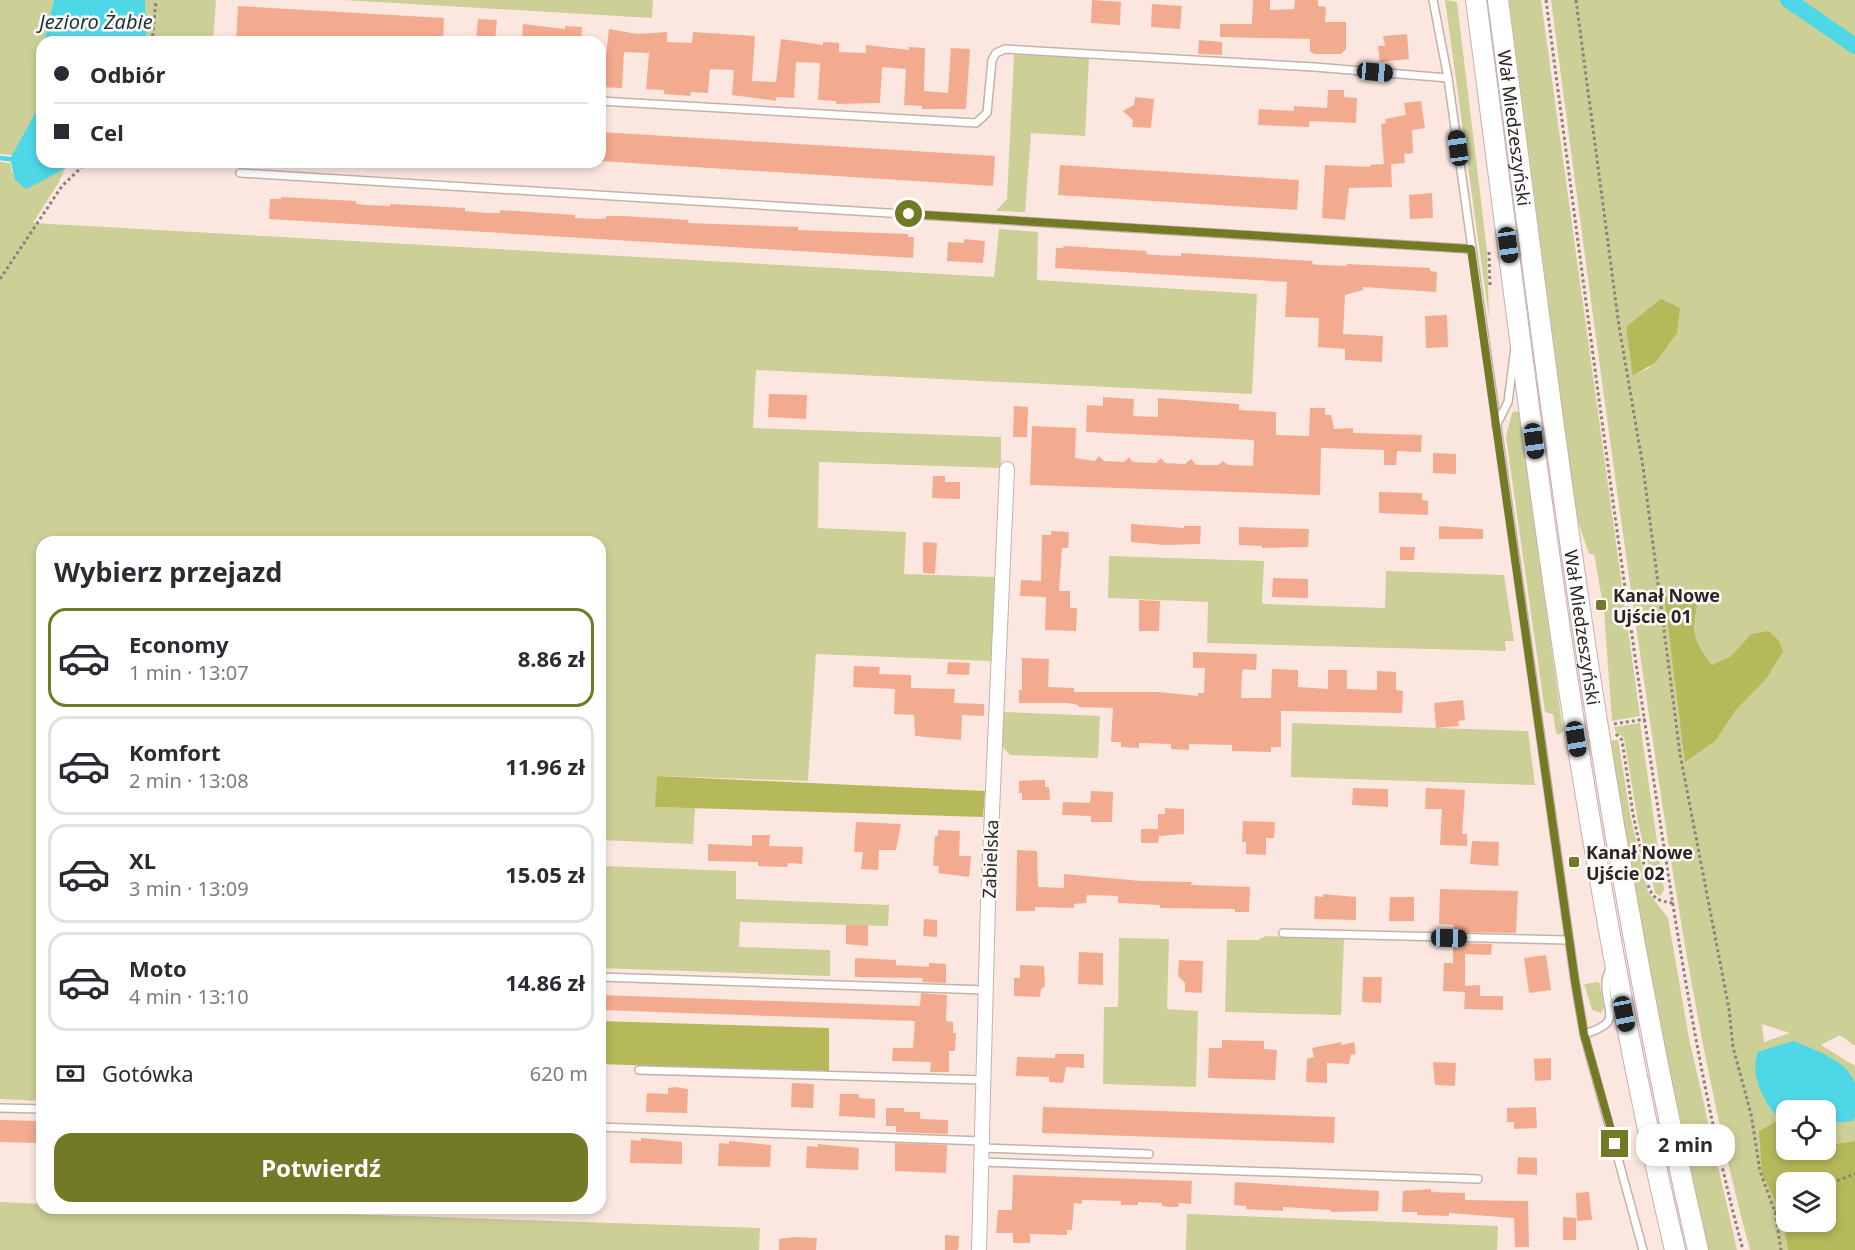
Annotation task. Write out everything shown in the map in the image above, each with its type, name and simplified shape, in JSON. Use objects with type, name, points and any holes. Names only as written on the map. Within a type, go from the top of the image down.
[{"type":"main road","name":"Wał Miedzeszyński","points":[[1476,0],[1574,727],[1614,957],[1675,1250]]},
{"type":"main road","name":"Wał Miedzeszyński","points":[[1498,0],[1597,735],[1636,957],[1698,1250]]},
{"type":"street","name":"Zabielska","points":[[979,1250],[986,990],[1006,469]]},
{"type":"lane","points":[[1433,0],[1448,78],[1568,940],[1584,1034],[1643,1250]]},
{"type":"lane","points":[[606,101],[976,123],[987,113],[992,60],[1000,50],[1005,49],[1314,67],[1448,78]]},
{"type":"lane","points":[[240,173],[1471,249]]},
{"type":"lane","points":[[1496,426],[1508,402],[1511,364],[1519,327]]},
{"type":"lane","points":[[1283,933],[1568,940]]},
{"type":"lane","points":[[1584,1034],[1599,1030],[1610,1018],[1611,1006],[1606,982],[1614,957]]},
{"type":"lane","points":[[606,976],[986,990]]},
{"type":"lane","points":[[639,1070],[984,1080]]},
{"type":"lane","points":[[0,1108],[36,1109]]},
{"type":"lane","points":[[606,1127],[1149,1154]]},
{"type":"lane","points":[[981,1162],[1478,1179]]},
{"type":"path","points":[[153,36],[156,0]]},
{"type":"path","points":[[1546,0],[1645,718],[1673,903],[1699,1047],[1743,1250]]},
{"type":"path","points":[[1576,0],[1620,326],[1643,467],[1680,754],[1729,1009],[1733,1047],[1751,1114],[1760,1171],[1775,1212],[1781,1250]]},
{"type":"path","points":[[0,279],[62,186],[81,168]]},
{"type":"path","points":[[1488,241],[1491,296]]},
{"type":"path","points":[[1623,723],[1645,718]]},
{"type":"path","points":[[1611,732],[1622,740],[1633,814],[1649,888],[1659,901],[1673,903]]},
{"type":"path","points":[[1836,1181],[1855,1174]]},
{"type":"green space","points":[[0,0],[54,0],[45,36],[36,36],[36,112],[13,155],[0,154]]},
{"type":"green space","points":[[145,0],[216,0],[213,36],[147,36]]},
{"type":"green space","points":[[343,0],[653,0],[652,18]]},
{"type":"green space","points":[[1445,0],[1457,2],[1487,251],[1489,318]]},
{"type":"green space","points":[[1509,0],[1541,0],[1640,716],[1612,721],[1604,611],[1594,554],[1589,554],[1576,516]]},
{"type":"green space","points":[[1551,0],[1855,0],[1855,1046],[1840,1035],[1821,1045],[1855,1066],[1855,1141],[1836,1144],[1836,1100],[1776,1100],[1776,1146],[1762,1172],[1776,1203],[1776,1232],[1785,1232],[1788,1250],[1750,1250],[1716,1109],[1677,896],[1608,426]],"holes":[[[1677,333],[1649,368],[1633,376]],[[1665,594],[1694,621],[1695,643],[1712,665],[1731,656],[1751,634],[1708,699],[1675,679]],[[1762,1024],[1790,1033],[1764,1042]]]},
{"type":"green space","points":[[1014,55],[1089,58],[1085,136],[1031,133],[1025,212],[996,211],[1007,199]]},
{"type":"green space","points":[[0,162],[10,163],[12,173],[48,177],[64,170],[33,223],[994,277],[999,229],[1038,232],[1037,280],[1257,294],[1252,394],[756,370],[753,428],[1001,437],[1001,468],[819,462],[818,528],[906,532],[904,574],[997,577],[991,661],[816,654],[808,781],[657,776],[656,807],[695,808],[693,844],[606,840],[606,536],[36,536],[36,1101],[0,1099]]},
{"type":"green space","points":[[1519,412],[1563,731],[1559,735],[1556,733],[1553,714],[1545,712],[1506,437],[1512,413]]},
{"type":"green space","points":[[1109,556],[1264,561],[1262,603],[1266,604],[1385,608],[1386,571],[1504,575],[1514,641],[1505,641],[1506,651],[1207,643],[1208,602],[1108,598]]},
{"type":"green space","points":[[1003,712],[1100,716],[1098,758],[1010,755],[1002,746]]},
{"type":"green space","points":[[1292,723],[1528,731],[1535,785],[1291,777]]},
{"type":"green space","points":[[1640,723],[1664,890],[1660,896],[1655,893],[1638,822],[1624,738],[1615,731],[1614,727]]},
{"type":"green space","points":[[1618,740],[1631,819],[1648,892],[1668,918],[1689,1038],[1737,1250],[1708,1250],[1649,978],[1609,741]]},
{"type":"green space","points":[[606,866],[736,871],[736,899],[889,905],[888,926],[740,922],[739,947],[830,950],[830,976],[606,968]]},
{"type":"green space","points":[[1266,936],[1344,939],[1341,1015],[1225,1012],[1227,940],[1258,940]]},
{"type":"green space","points":[[1119,938],[1169,939],[1167,1009],[1198,1011],[1196,1087],[1103,1084],[1104,1007],[1118,1007]]},
{"type":"green space","points":[[1599,982],[1604,1008],[1601,1013],[1592,1010],[1584,984]]},
{"type":"green space","points":[[0,1202],[36,1204],[36,1214],[343,1214],[760,1228],[759,1250],[0,1250]]},
{"type":"green space","points":[[1187,1214],[1498,1226],[1497,1250],[1186,1250]]},
{"type":"shaded area","points":[[1661,299],[1680,308],[1677,333],[1656,362],[1633,376],[1626,327]]},
{"type":"shaded area","points":[[1685,592],[1697,605],[1694,631],[1701,650],[1712,665],[1731,656],[1751,634],[1769,631],[1779,641],[1783,651],[1766,679],[1735,711],[1715,741],[1685,762],[1664,594]]},
{"type":"shaded area","points":[[657,776],[985,791],[983,817],[655,807]]},
{"type":"shaded area","points":[[606,1021],[829,1028],[829,1072],[606,1064]]},
{"type":"shaded area","points":[[1776,1121],[1776,1160],[1836,1160],[1836,1144],[1855,1141],[1855,1250],[1788,1250],[1785,1232],[1836,1232],[1836,1172],[1776,1172],[1776,1203],[1762,1173],[1759,1131]]},
{"type":"water","name":"Jezioro Żabie","points":[[54,0],[145,0],[147,36],[45,36]]},
{"type":"water","name":"Jezioro Żabie","points":[[36,112],[36,168],[66,168],[26,189],[15,180],[10,159]]},
{"type":"water","points":[[1793,1041],[1837,1062],[1851,1075],[1855,1083],[1853,1121],[1836,1122],[1836,1100],[1776,1100],[1776,1115],[1757,1082],[1755,1071],[1758,1052]]},
{"type":"building","points":[[1092,0],[1121,2],[1120,25],[1091,23]]},
{"type":"building","points":[[1253,0],[1270,0],[1270,10],[1294,9],[1295,0],[1318,0],[1318,6],[1326,7],[1325,22],[1346,22],[1346,49],[1341,54],[1315,54],[1310,52],[1310,39],[1220,37],[1220,24],[1252,24]]},
{"type":"building","points":[[1152,4],[1182,6],[1180,29],[1151,27]]},
{"type":"building","points":[[238,6],[444,18],[443,36],[236,36]]},
{"type":"building","points":[[478,19],[497,20],[496,36],[477,36]]},
{"type":"building","points":[[523,24],[565,29],[565,26],[582,27],[581,36],[522,36]]},
{"type":"building","points":[[609,29],[637,34],[667,32],[667,42],[692,43],[693,32],[755,36],[752,81],[776,82],[781,39],[823,45],[823,42],[839,43],[839,52],[866,53],[866,45],[909,50],[909,47],[925,48],[924,91],[948,93],[951,48],[970,49],[966,109],[922,109],[922,106],[904,105],[906,69],[882,67],[880,103],[836,104],[836,101],[818,100],[820,63],[796,62],[794,98],[776,97],[776,101],[732,95],[734,70],[710,69],[708,93],[691,92],[690,96],[664,94],[664,90],[646,89],[649,53],[624,52],[622,88],[606,87]]},
{"type":"building","points":[[1407,34],[1409,59],[1380,62],[1378,46],[1385,46],[1383,36]]},
{"type":"building","points":[[1199,40],[1222,42],[1222,55],[1198,54]]},
{"type":"building","points":[[1328,90],[1344,90],[1344,97],[1357,98],[1356,123],[1310,121],[1309,127],[1258,125],[1259,109],[1294,111],[1294,106],[1327,108]]},
{"type":"building","points":[[1135,97],[1154,99],[1151,128],[1132,127],[1133,120],[1123,111],[1134,105]]},
{"type":"building","points":[[1421,101],[1425,128],[1412,130],[1413,153],[1404,154],[1405,163],[1391,164],[1392,187],[1349,188],[1345,220],[1322,218],[1325,165],[1370,167],[1370,165],[1384,164],[1381,124],[1386,123],[1385,119],[1406,115],[1404,103]]},
{"type":"building","points":[[606,132],[995,156],[993,186],[606,161]]},
{"type":"building","points":[[1060,165],[1299,180],[1297,210],[1058,195]]},
{"type":"building","points":[[1432,193],[1433,218],[1410,219],[1409,195]]},
{"type":"building","points":[[281,197],[356,201],[356,204],[366,205],[465,208],[465,211],[487,213],[500,213],[500,210],[600,219],[606,216],[623,216],[689,220],[688,223],[798,227],[798,230],[908,234],[908,237],[914,237],[913,258],[269,219],[270,199],[281,199]]},
{"type":"building","points":[[964,239],[985,241],[983,263],[947,261],[948,242],[964,243]]},
{"type":"building","points":[[1064,246],[1147,251],[1146,254],[1154,255],[1181,256],[1181,253],[1313,261],[1312,264],[1320,265],[1430,268],[1430,271],[1437,272],[1436,292],[1363,287],[1363,290],[1345,295],[1343,334],[1383,336],[1382,362],[1345,360],[1345,349],[1318,347],[1319,318],[1285,317],[1287,282],[1055,268],[1056,248]]},
{"type":"building","points":[[1447,315],[1448,347],[1426,348],[1425,316]]},
{"type":"building","points":[[769,394],[807,395],[806,419],[768,417]]},
{"type":"building","points":[[1103,397],[1134,399],[1133,416],[1158,417],[1158,398],[1239,404],[1239,410],[1276,412],[1276,435],[1309,436],[1310,408],[1325,408],[1325,415],[1331,415],[1334,429],[1353,428],[1353,433],[1422,435],[1421,452],[1397,451],[1396,465],[1384,465],[1384,450],[1321,448],[1320,495],[1030,485],[1032,426],[1076,428],[1075,458],[1095,461],[1099,456],[1104,461],[1124,462],[1129,457],[1133,462],[1156,463],[1161,458],[1165,463],[1185,464],[1191,459],[1196,465],[1218,465],[1223,461],[1228,465],[1253,466],[1254,440],[1086,432],[1087,405],[1103,406]]},
{"type":"building","points":[[1014,406],[1028,407],[1027,437],[1013,437]]},
{"type":"building","points":[[1433,453],[1456,454],[1456,474],[1433,473]]},
{"type":"building","points":[[933,476],[945,476],[945,482],[960,482],[960,499],[932,498]]},
{"type":"building","points":[[1379,492],[1422,493],[1422,500],[1428,501],[1428,515],[1379,513]]},
{"type":"building","points":[[1131,524],[1184,528],[1184,526],[1201,526],[1200,544],[1165,545],[1131,542]]},
{"type":"building","points":[[1439,526],[1483,529],[1483,539],[1439,539]]},
{"type":"building","points":[[1239,527],[1309,529],[1308,547],[1262,548],[1262,546],[1239,545]]},
{"type":"building","points":[[1051,531],[1069,532],[1068,548],[1062,548],[1059,591],[1070,591],[1070,608],[1077,608],[1076,631],[1045,630],[1046,597],[1020,596],[1021,580],[1041,581],[1042,535],[1051,535]]},
{"type":"building","points":[[923,542],[937,543],[935,574],[923,573]]},
{"type":"building","points":[[1400,547],[1415,547],[1414,560],[1400,560]]},
{"type":"building","points":[[1273,578],[1308,579],[1308,598],[1272,597]]},
{"type":"building","points":[[1139,600],[1160,601],[1159,631],[1139,631]]},
{"type":"building","points":[[1193,652],[1257,654],[1256,670],[1243,669],[1241,698],[1271,698],[1272,669],[1298,670],[1298,687],[1328,689],[1328,670],[1347,670],[1347,689],[1377,690],[1377,671],[1396,672],[1396,690],[1403,691],[1402,713],[1281,711],[1281,747],[1271,747],[1271,752],[1232,751],[1232,745],[1189,744],[1189,750],[1171,749],[1171,744],[1139,743],[1139,748],[1121,747],[1121,742],[1111,742],[1113,708],[1078,707],[1078,705],[1067,703],[1019,703],[1019,690],[1022,690],[1022,658],[1049,659],[1048,687],[1074,688],[1074,692],[1158,692],[1198,696],[1198,693],[1204,693],[1205,668],[1193,668]]},
{"type":"building","points":[[948,662],[970,663],[969,675],[947,674]]},
{"type":"building","points":[[854,666],[880,667],[879,674],[911,675],[911,688],[955,689],[954,703],[984,704],[984,716],[962,715],[961,740],[915,736],[914,715],[894,714],[895,689],[853,687]]},
{"type":"building","points":[[1463,700],[1465,720],[1458,721],[1459,726],[1436,728],[1434,703]]},
{"type":"building","points":[[1045,780],[1045,787],[1049,787],[1050,800],[1022,800],[1022,793],[1019,793],[1019,781]]},
{"type":"building","points":[[1353,788],[1388,789],[1388,807],[1352,805]]},
{"type":"building","points":[[1426,788],[1465,790],[1462,834],[1467,834],[1467,846],[1440,845],[1442,809],[1425,809]]},
{"type":"building","points":[[1091,791],[1113,792],[1112,822],[1091,822],[1091,816],[1062,815],[1063,802],[1090,803]]},
{"type":"building","points":[[1165,808],[1184,809],[1184,834],[1159,836],[1158,843],[1141,843],[1141,829],[1158,829],[1158,814],[1165,814]]},
{"type":"building","points":[[1243,821],[1275,822],[1274,838],[1266,838],[1266,855],[1246,854],[1246,842],[1242,842]]},
{"type":"building","points":[[856,822],[901,824],[896,850],[879,850],[878,870],[861,869],[863,852],[854,852]]},
{"type":"building","points":[[938,830],[960,831],[959,856],[971,856],[969,877],[938,873],[939,866],[933,866],[935,836],[938,836]]},
{"type":"building","points":[[752,835],[770,835],[769,846],[803,847],[802,864],[788,863],[787,867],[758,866],[758,862],[708,861],[708,844],[752,846]]},
{"type":"building","points":[[1472,841],[1499,842],[1498,866],[1470,864]]},
{"type":"building","points":[[1017,850],[1037,851],[1038,887],[1064,888],[1064,874],[1141,881],[1192,882],[1191,885],[1250,887],[1249,912],[1235,912],[1235,909],[1160,908],[1160,905],[1118,903],[1118,896],[1087,895],[1086,903],[1074,904],[1074,908],[1035,907],[1035,911],[1016,911]]},
{"type":"building","points":[[1440,889],[1518,891],[1516,933],[1453,932],[1454,925],[1439,924]]},
{"type":"building","points":[[1323,894],[1356,897],[1356,920],[1314,919],[1315,896],[1323,897]]},
{"type":"building","points":[[1390,897],[1414,897],[1414,921],[1389,921]]},
{"type":"building","points":[[924,919],[937,920],[937,937],[923,936]]},
{"type":"building","points":[[846,925],[868,925],[868,946],[846,944]]},
{"type":"building","points":[[1453,943],[1492,944],[1491,955],[1465,954],[1465,986],[1480,985],[1480,996],[1503,996],[1503,1010],[1464,1009],[1465,992],[1443,991],[1444,963],[1453,963]]},
{"type":"building","points":[[1079,952],[1103,953],[1103,985],[1078,984]]},
{"type":"building","points":[[1546,955],[1551,990],[1529,993],[1524,958]]},
{"type":"building","points":[[855,958],[896,960],[896,965],[929,967],[929,963],[946,964],[946,983],[922,982],[923,978],[855,977]]},
{"type":"building","points":[[1179,960],[1203,961],[1202,993],[1185,992],[1185,983],[1178,976]]},
{"type":"building","points":[[1020,965],[1044,966],[1045,986],[1041,989],[1040,997],[1014,996],[1014,978],[1020,978]]},
{"type":"building","points":[[1363,977],[1382,977],[1381,1003],[1362,1002]]},
{"type":"building","points":[[921,993],[947,995],[946,1021],[953,1022],[953,1033],[956,1033],[955,1051],[949,1051],[949,1072],[930,1072],[931,1062],[892,1061],[893,1048],[913,1048],[915,1021],[606,1010],[606,995],[920,1006]]},
{"type":"building","points":[[1222,1040],[1264,1041],[1264,1049],[1277,1050],[1275,1080],[1208,1078],[1209,1048],[1222,1048]]},
{"type":"building","points":[[1341,1042],[1342,1045],[1354,1042],[1356,1054],[1351,1055],[1349,1064],[1327,1063],[1327,1083],[1306,1082],[1307,1059],[1314,1057],[1312,1048]]},
{"type":"building","points":[[1055,1054],[1084,1054],[1084,1068],[1066,1067],[1063,1083],[1049,1082],[1049,1077],[1016,1076],[1017,1057],[1055,1058]]},
{"type":"building","points":[[1551,1058],[1551,1080],[1535,1081],[1534,1059]]},
{"type":"building","points":[[1433,1062],[1456,1063],[1455,1086],[1435,1085]]},
{"type":"building","points":[[792,1083],[814,1084],[813,1108],[791,1107]]},
{"type":"building","points":[[668,1088],[688,1089],[687,1113],[646,1112],[647,1093],[668,1094]]},
{"type":"building","points":[[840,1094],[859,1094],[859,1098],[875,1099],[875,1118],[839,1116]]},
{"type":"building","points":[[1043,1107],[1335,1117],[1334,1143],[1042,1133]]},
{"type":"building","points":[[1536,1107],[1537,1128],[1514,1129],[1514,1122],[1507,1122],[1507,1108]]},
{"type":"building","points":[[886,1108],[904,1108],[904,1112],[920,1112],[920,1119],[948,1120],[948,1134],[896,1132],[896,1126],[886,1126]]},
{"type":"building","points":[[0,1120],[36,1121],[36,1143],[0,1142]]},
{"type":"building","points":[[641,1138],[682,1142],[682,1164],[630,1163],[631,1140],[641,1141]]},
{"type":"building","points":[[729,1141],[771,1145],[770,1167],[718,1166],[719,1143],[729,1144]]},
{"type":"building","points":[[895,1143],[947,1145],[946,1173],[895,1171]]},
{"type":"building","points":[[818,1144],[859,1148],[858,1170],[806,1168],[807,1146],[818,1147]]},
{"type":"building","points":[[1518,1157],[1537,1158],[1537,1175],[1517,1174]]},
{"type":"building","points":[[1013,1175],[1192,1181],[1191,1204],[1179,1203],[1178,1207],[1170,1207],[1162,1206],[1162,1203],[1138,1202],[1138,1205],[1121,1205],[1121,1201],[1082,1200],[1082,1204],[1074,1203],[1072,1230],[1067,1230],[1067,1235],[1030,1234],[1030,1243],[1013,1243],[1013,1233],[996,1233],[998,1210],[1012,1210]]},
{"type":"building","points":[[1235,1182],[1379,1191],[1378,1211],[1331,1212],[1331,1210],[1283,1207],[1283,1211],[1246,1209],[1246,1206],[1234,1205]]},
{"type":"building","points":[[1431,1189],[1431,1192],[1465,1193],[1465,1200],[1528,1201],[1529,1247],[1515,1247],[1514,1218],[1449,1213],[1449,1216],[1417,1215],[1417,1212],[1402,1212],[1403,1191]]},
{"type":"building","points":[[1589,1192],[1592,1220],[1577,1221],[1576,1193]]},
{"type":"building","points":[[1563,1217],[1576,1218],[1576,1240],[1563,1240]]},
{"type":"building","points":[[945,1235],[959,1236],[958,1250],[945,1250]]},
{"type":"building","points":[[817,1238],[816,1250],[779,1250],[779,1239]]},
{"type":"waterway","points":[[1788,0],[1855,46]]},
{"type":"waterway","points":[[0,158],[10,159]]},
{"type":"place","name":"Kanał Nowe Ujście 01","points":[[1601,605]]},
{"type":"place","name":"Kanał Nowe Ujście 02","points":[[1574,862]]},
{"type":"route","points":[[909,214],[1471,249],[1575,981],[1584,1034],[1615,1144]]}]
